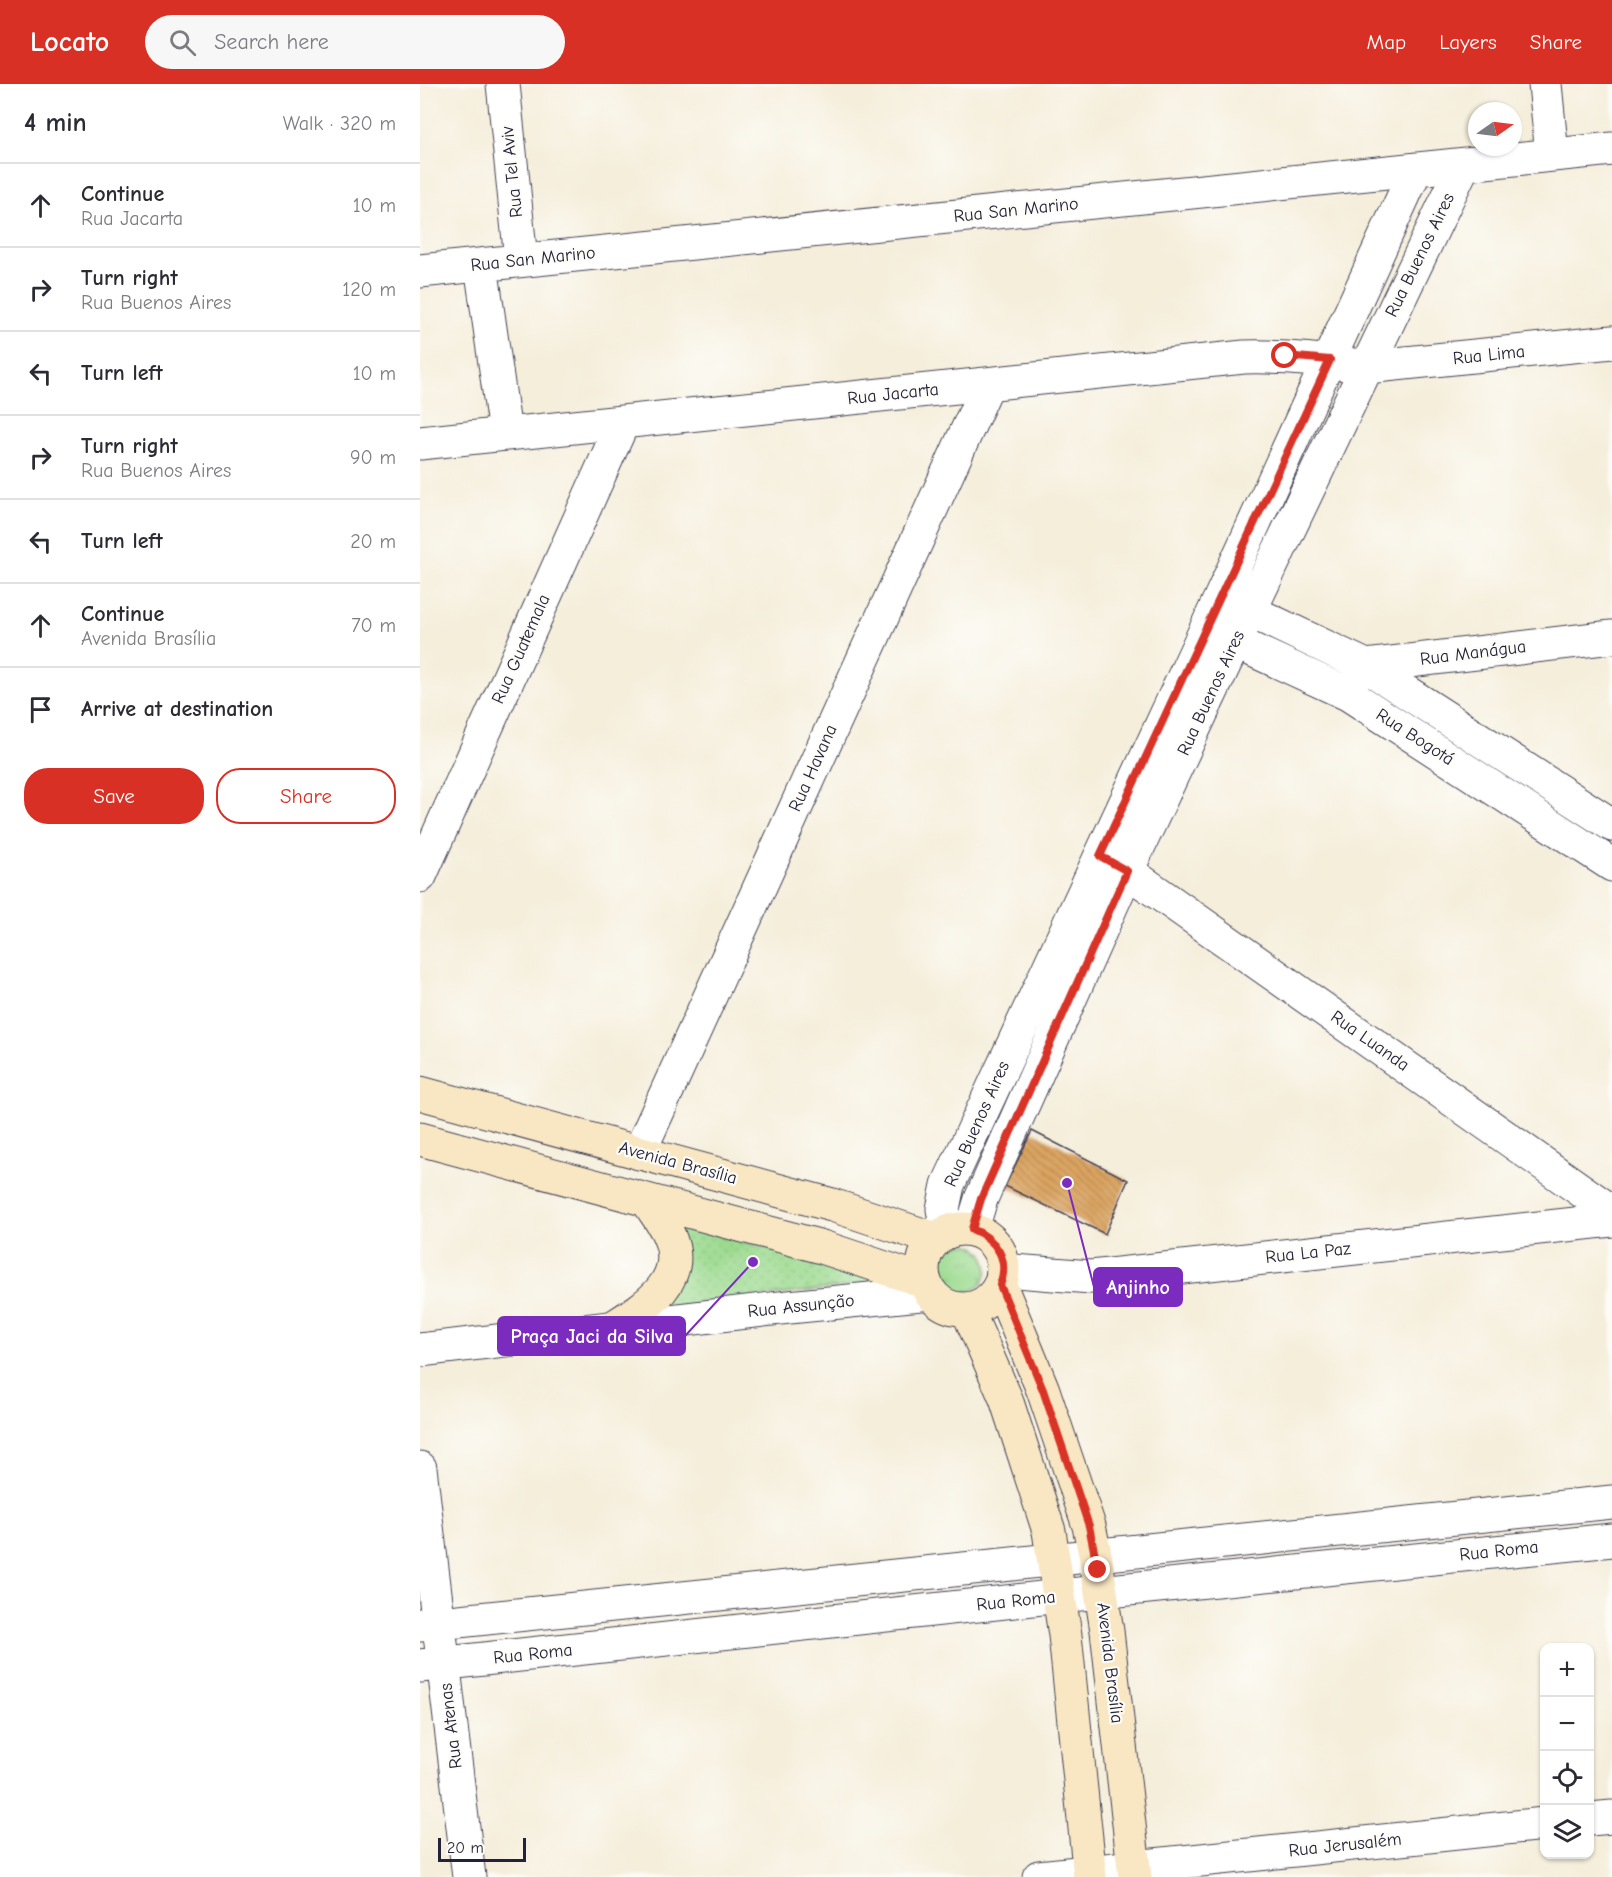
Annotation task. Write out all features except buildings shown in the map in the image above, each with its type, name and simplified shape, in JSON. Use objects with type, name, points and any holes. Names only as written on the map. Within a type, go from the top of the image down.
[{"type":"street","name":"Rua Tel Aviv","points":[[503,84],[521,260]]},
{"type":"street","points":[[1545,84],[1552,155]]},
{"type":"street","name":"Rua San Marino","points":[[420,271],[1612,149]]},
{"type":"street","name":"Rua Buenos Aires","points":[[952,1234],[981,1199],[1113,863],[1220,635],[1250,609],[1464,164]]},
{"type":"street","name":"Rua Buenos Aires","points":[[1220,635],[1220,597],[1416,169]]},
{"type":"street","points":[[481,264],[505,433]]},
{"type":"street","name":"Rua Lima","points":[[1366,367],[1612,342]]},
{"type":"street","name":"Rua Jacarta","points":[[420,443],[1244,357],[1285,356],[1330,360],[1366,367]]},
{"type":"street","name":"Rua Havana","points":[[639,1153],[988,384]]},
{"type":"street","name":"Rua Guatemala","points":[[420,876],[623,423]]},
{"type":"street","name":"Rua Bogotá","points":[[1220,597],[1250,609],[1366,666],[1612,825]]},
{"type":"street","name":"Rua Bogotá","points":[[1220,635],[1348,694],[1612,865]]},
{"type":"street","name":"Rua Manágua","points":[[1366,666],[1612,636]]},
{"type":"street","points":[[1348,694],[1366,666]]},
{"type":"street","name":"Rua Luanda","points":[[1113,863],[1612,1212]]},
{"type":"street","name":"Avenida Brasília","points":[[420,1093],[832,1205],[952,1234]]},
{"type":"street","points":[[420,1139],[822,1247],[928,1287],[941,1302],[954,1308],[967,1309],[981,1305],[992,1296],[1001,1277],[1001,1256],[995,1244],[985,1235],[952,1234],[928,1248],[924,1259],[928,1287]]},
{"type":"street","points":[[615,1326],[631,1316],[658,1293],[669,1281],[674,1267],[675,1253],[669,1235],[647,1200]]},
{"type":"street","name":"Rua La Paz","points":[[1001,1277],[1091,1277],[1612,1220]]},
{"type":"street","name":"Avenida Brasília","points":[[1001,1277],[1047,1400],[1089,1526],[1107,1631],[1134,1872]]},
{"type":"street","name":"Rua Assunção","points":[[420,1350],[928,1287]]},
{"type":"street","points":[[967,1309],[1006,1400],[1048,1531],[1060,1596],[1090,1874]]},
{"type":"street","name":"Rua Atenas","points":[[420,1468],[432,1665],[469,1877]]},
{"type":"street","name":"Rua Roma","points":[[429,1624],[1612,1502]]},
{"type":"street","name":"Rua Roma","points":[[432,1665],[1060,1596],[1612,1540]]},
{"type":"street","points":[[1594,1819],[1612,1817]]},
{"type":"street","name":"Rua Jerusalém","points":[[1039,1877],[1134,1872],[1540,1825]]},
{"type":"green space","points":[[679,1224],[891,1281],[657,1310]]},
{"type":"green space","points":[[958,1244],[968,1244],[983,1254],[987,1268],[986,1277],[977,1288],[968,1292],[958,1292],[943,1282],[939,1273],[939,1263],[949,1248]]},
{"type":"place","name":"Anjinho","points":[[1067,1183]]},
{"type":"place","name":"Praça Jaci da Silva","points":[[753,1262]]},
{"type":"route","points":[[1098,1570],[1089,1526],[1043,1390],[1000,1285],[1003,1278],[1001,1256],[995,1244],[985,1235],[972,1229],[981,1199],[1127,871],[1100,856],[1330,360],[1285,356]]}]
